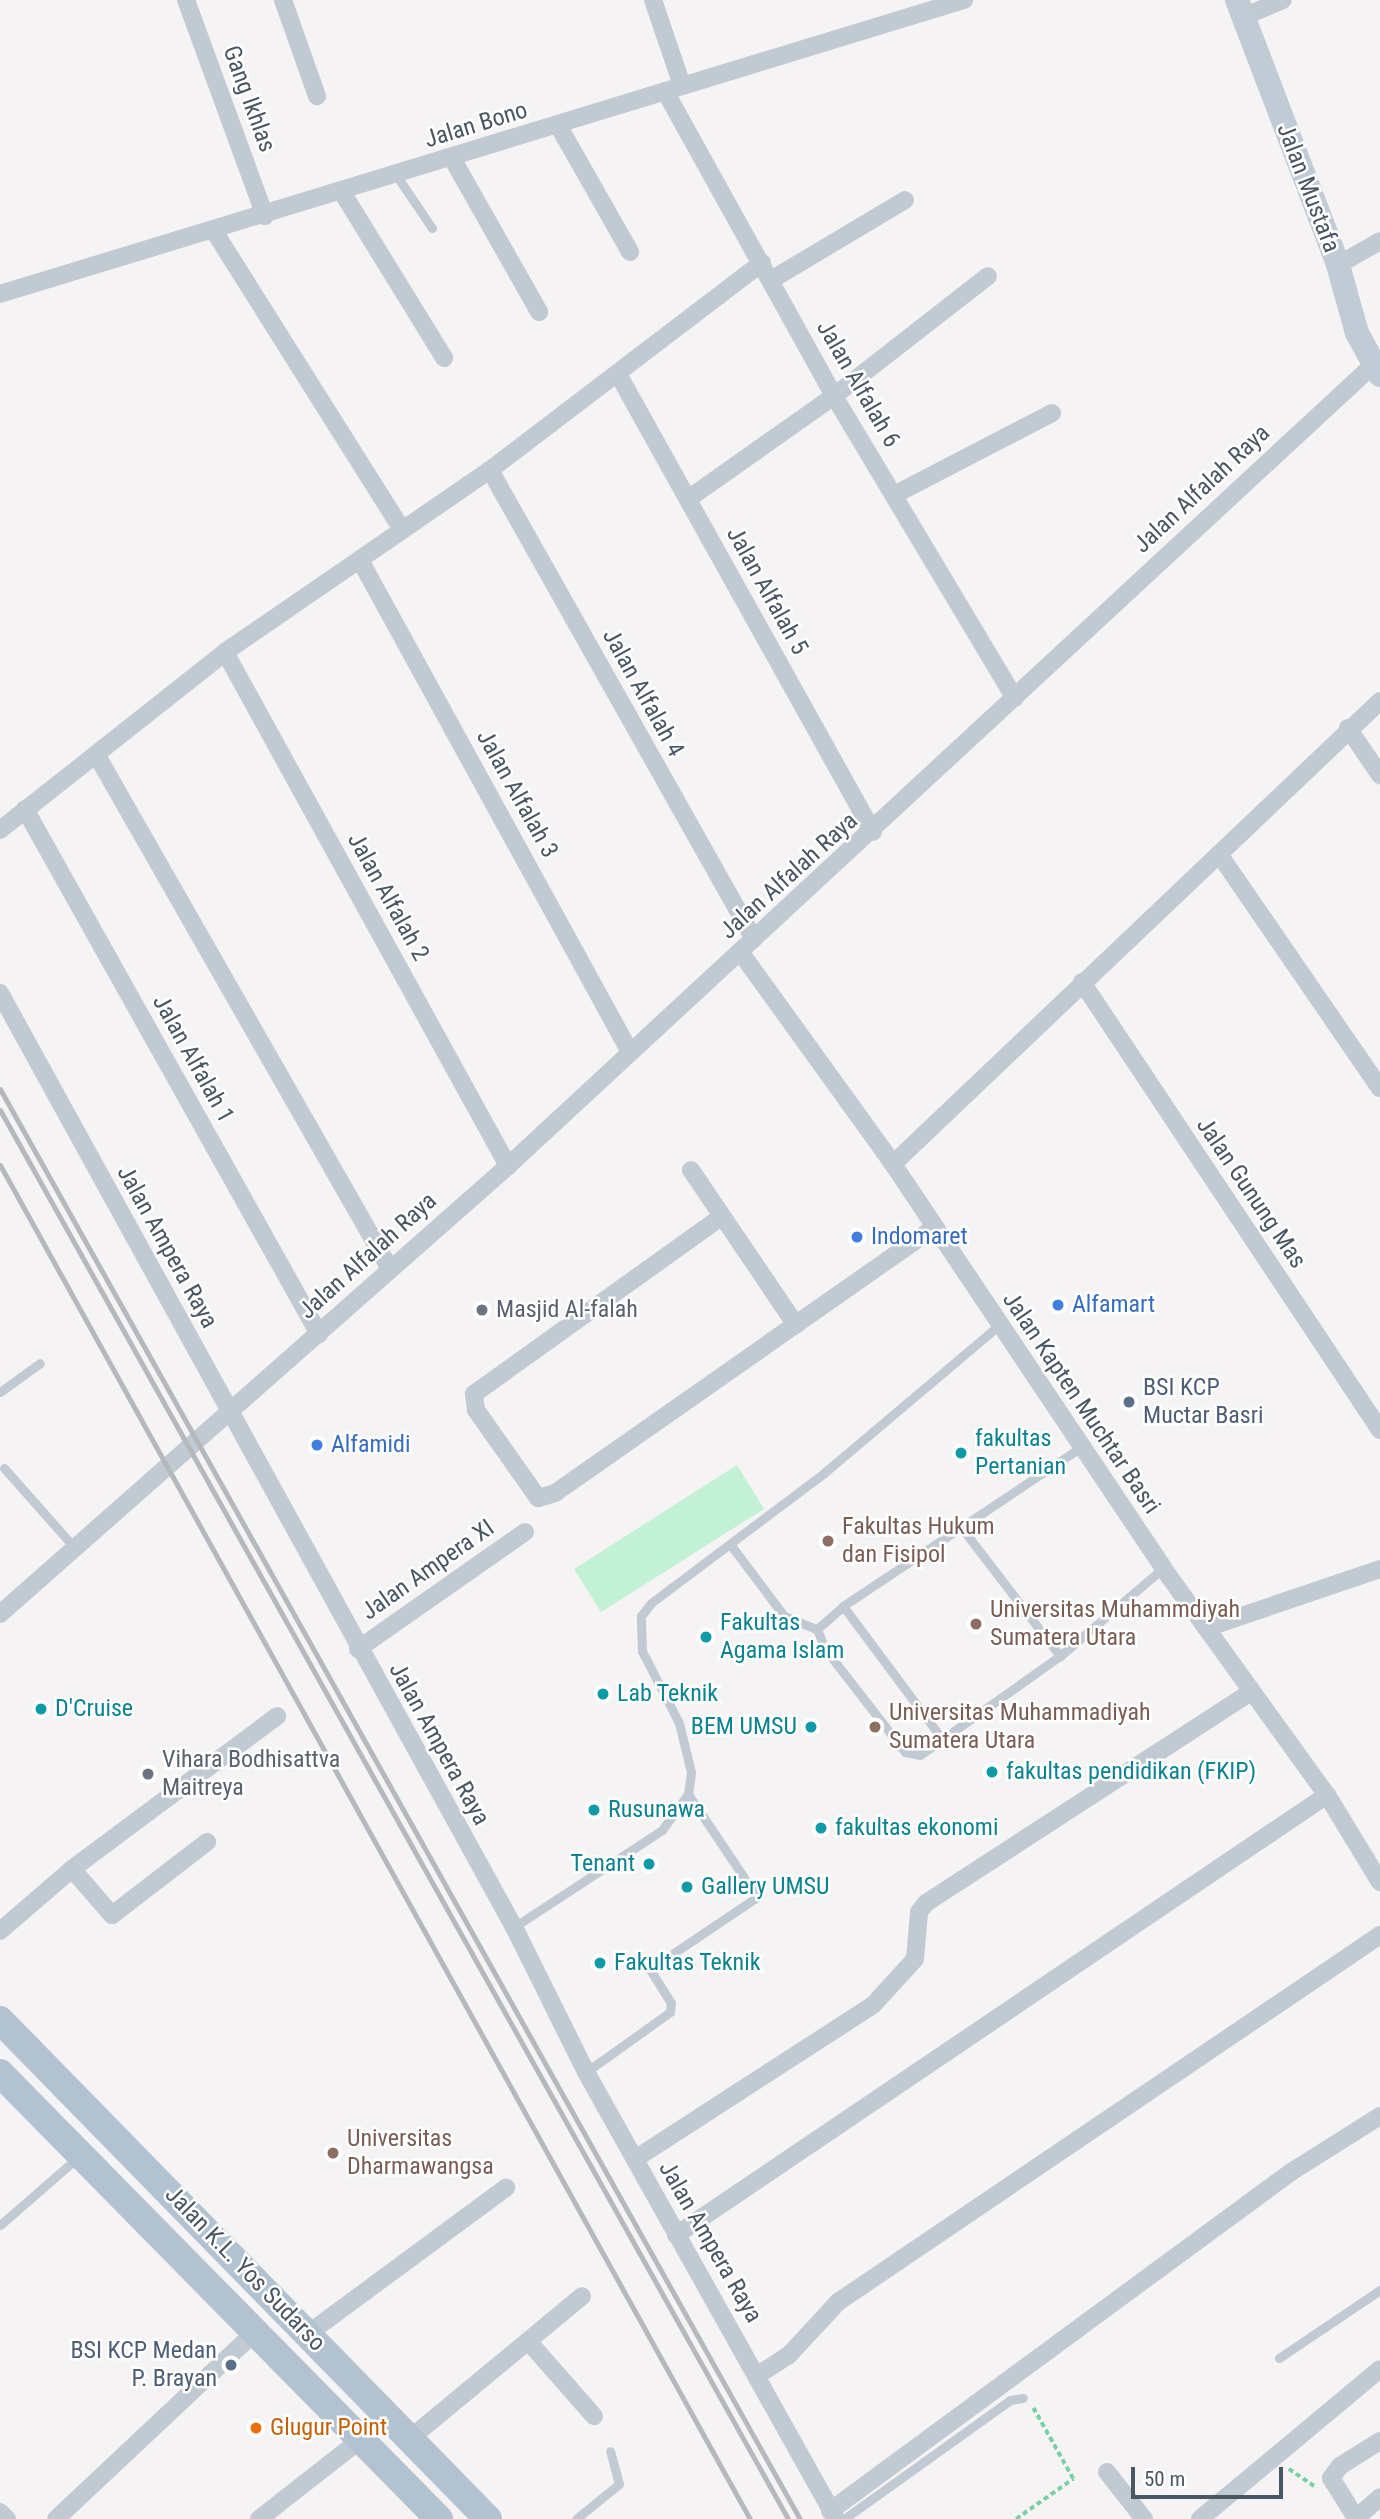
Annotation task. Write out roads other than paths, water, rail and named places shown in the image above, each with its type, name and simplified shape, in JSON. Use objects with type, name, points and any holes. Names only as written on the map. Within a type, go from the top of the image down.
[{"type":"main road","name":"Jalan K.L. Yos Sudarso","points":[[0,2020],[211,2231],[479,2516]]},
{"type":"main road","name":"Jalan K.L. Yos Sudarso","points":[[0,2073],[439,2519]]},
{"type":"main road","points":[[183,2258],[211,2231]]},
{"type":"street","name":"Gang Ikhlas","points":[[186,0],[265,216]]},
{"type":"street","points":[[283,0],[317,96]]},
{"type":"street","name":"Jalan Alfalah 6","points":[[653,0],[673,88],[762,263],[834,396],[1015,698]]},
{"type":"street","name":"Jalan Bono","points":[[0,294],[265,216],[943,4],[964,0]]},
{"type":"street","points":[[1240,8],[1283,0]]},
{"type":"street","name":"Jalan Mustafa","points":[[1240,8],[1338,265],[1357,333],[1376,370]]},
{"type":"street","points":[[558,125],[629,252]]},
{"type":"street","points":[[452,158],[540,312]]},
{"type":"street","points":[[342,192],[444,358]]},
{"type":"street","points":[[771,279],[905,200]]},
{"type":"street","points":[[214,231],[402,529]]},
{"type":"street","points":[[1338,265],[1380,241]]},
{"type":"street","points":[[0,830],[225,652],[490,470],[762,263]]},
{"type":"street","points":[[688,499],[834,396],[988,276]]},
{"type":"street","name":"Jalan Alfalah Raya","points":[[0,1614],[149,1479],[231,1414],[389,1266],[508,1166],[873,832],[1015,698],[1376,370]]},
{"type":"street","name":"Jalan Alfalah 5","points":[[618,374],[873,832]]},
{"type":"street","points":[[894,495],[1052,413]]},
{"type":"street","name":"Jalan Alfalah 4","points":[[490,470],[754,939]]},
{"type":"street","name":"Jalan Alfalah 3","points":[[360,560],[630,1052]]},
{"type":"street","name":"Jalan Alfalah 2","points":[[225,652],[508,1166]]},
{"type":"street","points":[[893,1164],[1380,701]]},
{"type":"street","points":[[1348,729],[1380,775]]},
{"type":"street","points":[[96,754],[389,1266]]},
{"type":"street","name":"Jalan Alfalah 1","points":[[26,809],[318,1334]]},
{"type":"street","points":[[1219,854],[1380,1088]]},
{"type":"street","name":"Jalan Kapten Muchtar Basri","points":[[741,953],[893,1164],[1163,1568],[1327,1795],[1380,1882]]},
{"type":"street","name":"Jalan Gunung Mas","points":[[1082,982],[1380,1430]]},
{"type":"street","name":"Jalan Ampera Raya","points":[[0,993],[358,1649],[514,1927],[586,2072],[837,2516]]},
{"type":"street","points":[[691,1170],[796,1325]]},
{"type":"street","points":[[721,1217],[474,1394],[476,1410],[532,1492],[545,1498],[555,1493],[934,1228]]},
{"type":"street","name":"Jalan Ampera XI","points":[[358,1649],[526,1532]]},
{"type":"street","points":[[1206,1628],[1380,1569]]},
{"type":"street","points":[[635,2159],[873,2005],[915,1959],[919,1912],[926,1903],[1251,1692]]},
{"type":"street","points":[[0,1931],[72,1869],[277,1716]]},
{"type":"street","points":[[676,2235],[1327,1795]]},
{"type":"street","points":[[72,1869],[112,1915],[207,1842]]},
{"type":"street","points":[[758,2375],[789,2355],[838,2302],[1380,1935]]},
{"type":"street","points":[[837,2516],[1290,2172],[1380,2116]]},
{"type":"street","points":[[309,2333],[506,2188]]},
{"type":"street","points":[[407,2441],[582,2296]]},
{"type":"street","points":[[56,2519],[255,2332]]},
{"type":"street","points":[[528,2341],[594,2416]]},
{"type":"street","points":[[1200,2519],[1380,2369]]},
{"type":"street","points":[[259,2519],[360,2440]]},
{"type":"street","points":[[1380,2441],[1340,2466],[1332,2484],[1355,2518],[1380,2497]]},
{"type":"street","points":[[1107,2472],[1144,2519]]},
{"type":"street","points":[[0,2512],[7,2519]]},
{"type":"lane","points":[[396,176],[432,228]]},
{"type":"lane","points":[[514,1927],[662,1830],[688,1794],[691,1772],[680,1723],[642,1651],[641,1616],[651,1603],[824,1473],[999,1325]]},
{"type":"lane","points":[[0,1392],[40,1363]]},
{"type":"lane","points":[[817,1629],[843,1606],[1081,1447]]},
{"type":"lane","points":[[1,1468],[74,1547]]},
{"type":"lane","points":[[961,1527],[1060,1656]]},
{"type":"lane","points":[[730,1544],[784,1616],[817,1629],[825,1649],[908,1755],[920,1755],[1060,1656],[1163,1568]]},
{"type":"lane","points":[[843,1606],[942,1739]]},
{"type":"lane","points":[[586,2072],[670,2011],[671,2003],[650,1969],[757,1897],[688,1794]]},
{"type":"lane","points":[[0,2225],[81,2154]]},
{"type":"lane","points":[[1279,2358],[1380,2290]]},
{"type":"lane","points":[[837,2516],[1010,2400],[1023,2398]]},
{"type":"lane","points":[[576,2519],[619,2484],[610,2451]]},
{"type":"railway","points":[[0,1089],[800,2519]]},
{"type":"railway","points":[[0,1110],[788,2519]]},
{"type":"railway","points":[[0,1165],[750,2519]]},
{"type":"place","name":"Indomaret","points":[[857,1237]]},
{"type":"place","name":"Alfamart","points":[[1058,1305]]},
{"type":"place","name":"Masjid Al-falah","points":[[482,1310]]},
{"type":"place","name":"BSI KCP Muctar Basri","points":[[1129,1402]]},
{"type":"place","name":"Alfamidi","points":[[317,1445]]},
{"type":"place","name":"fakultas Pertanian","points":[[961,1453]]},
{"type":"place","name":"Fakultas Hukum dan Fisipol","points":[[828,1541]]},
{"type":"place","name":"Universitas Muhammdiyah Sumatera Utara","points":[[976,1624]]},
{"type":"place","name":"Fakultas Agama Islam","points":[[706,1637]]},
{"type":"place","name":"Lab Teknik","points":[[603,1694]]},
{"type":"place","name":"D'Cruise","points":[[41,1709]]},
{"type":"place","name":"BEM UMSU","points":[[811,1727]]},
{"type":"place","name":"Universitas Muhammadiyah Sumatera Utara","points":[[875,1727]]},
{"type":"place","name":"fakultas pendidikan (FKIP)","points":[[992,1772]]},
{"type":"place","name":"Vihara Bodhisattva Maitreya","points":[[148,1774]]},
{"type":"place","name":"Rusunawa","points":[[594,1810]]},
{"type":"place","name":"fakultas ekonomi","points":[[821,1828]]},
{"type":"place","name":"Tenant","points":[[649,1864]]},
{"type":"place","name":"Gallery UMSU","points":[[687,1887]]},
{"type":"place","name":"Fakultas Teknik","points":[[600,1963]]},
{"type":"place","name":"Universitas Dharmawangsa","points":[[333,2153]]},
{"type":"place","name":"BSI KCP Medan P. Brayan","points":[[231,2365]]},
{"type":"place","name":"Glugur Point","points":[[256,2428]]}]
